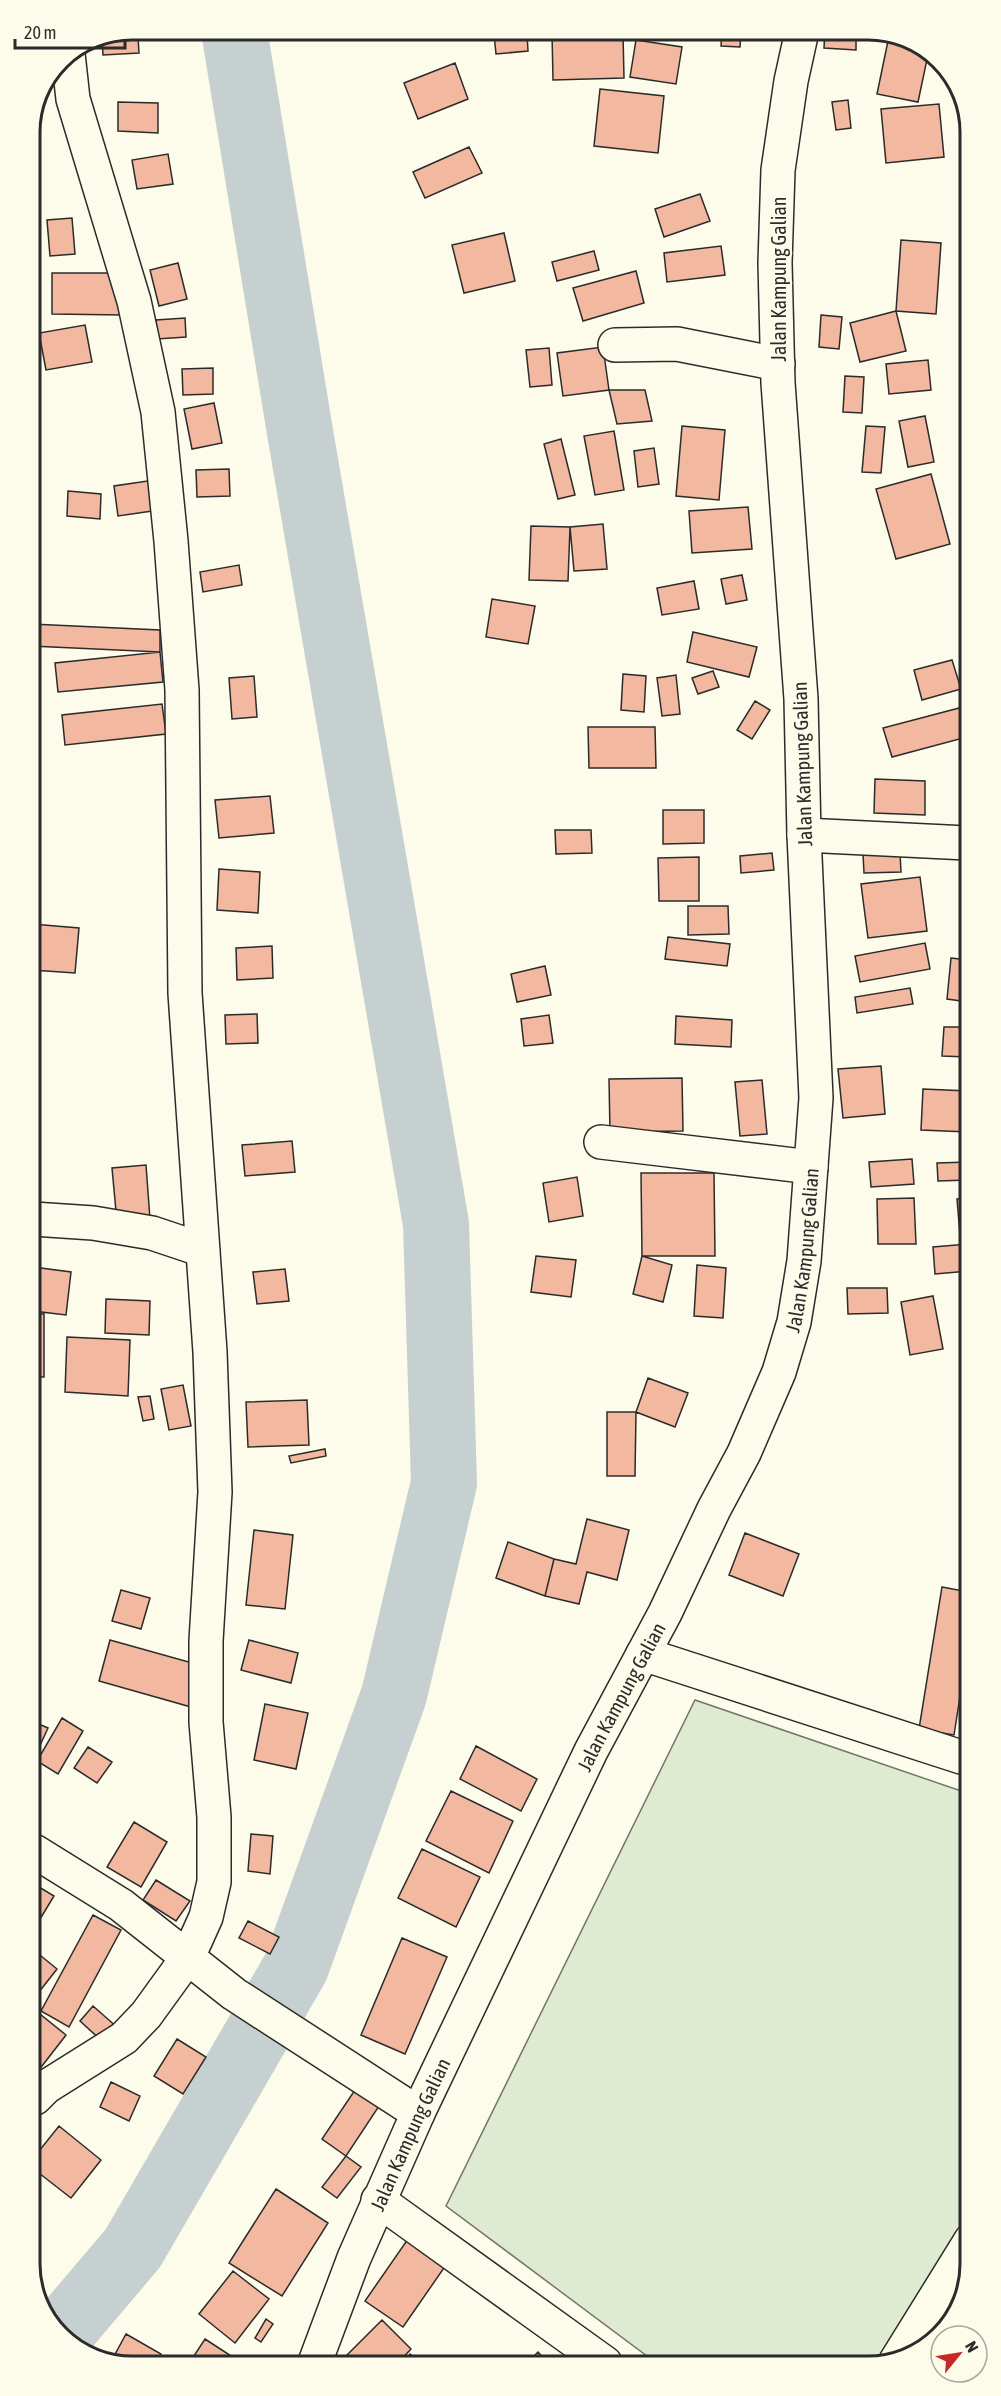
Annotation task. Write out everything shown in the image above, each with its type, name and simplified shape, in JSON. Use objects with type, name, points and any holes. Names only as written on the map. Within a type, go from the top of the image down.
[{"type":"street","name":"Jalan Kampung Galian","points":[[317,2355],[378,2200],[418,2113],[507,1931],[591,1751],[644,1654],[714,1509],[744,1453],[779,1372],[794,1322],[804,1261],[816,1098],[804,835],[801,699],[778,364],[776,262],[778,170],[791,81],[800,41]]},
{"type":"street","points":[[41,2086],[124,2037],[146,2015],[188,1956],[206,1917],[214,1882],[214,1817],[206,1722],[206,1641],[215,1492],[210,1352],[185,993],[182,690],[171,541],[158,412],[134,301],[74,99],[69,65]]},
{"type":"street","points":[[615,345],[677,344],[778,364]]},
{"type":"street","points":[[804,835],[960,843]]},
{"type":"street","points":[[601,1142],[811,1167]]},
{"type":"street","points":[[41,1220],[93,1223],[152,1233],[203,1250]]},
{"type":"street","points":[[644,1654],[960,1757]]},
{"type":"street","points":[[41,1855],[121,1905],[234,1994],[418,2113]]},
{"type":"street","points":[[378,2200],[595,2356]]},
{"type":"street","points":[[904,2348],[960,2258]]},
{"type":"green space","points":[[695,1700],[960,1791],[960,2235],[892,2352],[868,2356],[647,2356],[446,2206]]},
{"type":"building","points":[[138,40],[139,53],[103,55],[102,46],[115,42]]},
{"type":"building","points":[[495,40],[527,41],[528,51],[496,54]]},
{"type":"building","points":[[552,41],[623,41],[624,78],[553,80]]},
{"type":"building","points":[[636,41],[682,47],[676,84],[630,77]]},
{"type":"building","points":[[721,41],[740,41],[740,47],[721,46]]},
{"type":"building","points":[[824,41],[856,41],[856,50],[824,48]]},
{"type":"building","points":[[888,42],[909,50],[927,61],[918,102],[877,94]]},
{"type":"building","points":[[455,63],[468,99],[418,119],[404,83]]},
{"type":"building","points":[[600,89],[664,96],[658,153],[594,146]]},
{"type":"building","points":[[848,100],[851,128],[836,130],[832,102]]},
{"type":"building","points":[[118,102],[158,103],[158,133],[118,131]]},
{"type":"building","points":[[939,104],[944,157],[886,163],[881,109]]},
{"type":"building","points":[[469,147],[482,173],[425,198],[413,172]]},
{"type":"building","points":[[168,154],[173,184],[137,189],[132,160]]},
{"type":"building","points":[[700,194],[710,221],[664,237],[655,209]]},
{"type":"building","points":[[72,218],[75,254],[50,256],[47,220]]},
{"type":"building","points":[[504,233],[515,281],[464,293],[452,245]]},
{"type":"building","points":[[901,240],[941,243],[936,314],[896,311]]},
{"type":"building","points":[[721,246],[725,275],[667,282],[664,253]]},
{"type":"building","points":[[594,251],[599,270],[557,281],[552,262]]},
{"type":"building","points":[[178,263],[187,299],[159,306],[150,270]]},
{"type":"building","points":[[636,271],[644,303],[583,321],[573,288]]},
{"type":"building","points":[[52,273],[124,273],[124,315],[52,314]]},
{"type":"building","points":[[896,311],[906,351],[860,362],[850,323]]},
{"type":"building","points":[[821,315],[842,317],[839,349],[819,347]]},
{"type":"building","points":[[185,318],[186,337],[157,339],[156,320]]},
{"type":"building","points":[[85,325],[92,362],[46,370],[41,333]]},
{"type":"building","points":[[603,347],[609,390],[563,396],[557,353]]},
{"type":"building","points":[[549,348],[552,385],[530,387],[526,350]]},
{"type":"building","points":[[928,360],[931,390],[889,394],[886,364]]},
{"type":"building","points":[[213,368],[213,394],[183,395],[182,369]]},
{"type":"building","points":[[845,376],[864,377],[862,413],[843,412]]},
{"type":"building","points":[[609,390],[645,390],[652,421],[617,424]]},
{"type":"building","points":[[214,403],[222,443],[192,449],[184,409]]},
{"type":"building","points":[[925,416],[934,462],[908,467],[899,421]]},
{"type":"building","points":[[682,426],[725,430],[719,500],[676,496]]},
{"type":"building","points":[[866,426],[885,427],[881,473],[862,472]]},
{"type":"building","points":[[614,431],[624,490],[595,495],[584,436]]},
{"type":"building","points":[[561,439],[575,495],[558,499],[544,444]]},
{"type":"building","points":[[654,448],[659,484],[638,487],[634,451]]},
{"type":"building","points":[[229,469],[230,496],[197,497],[196,470]]},
{"type":"building","points":[[931,474],[950,544],[896,559],[876,489]]},
{"type":"building","points":[[161,479],[166,509],[118,516],[114,486]]},
{"type":"building","points":[[68,491],[101,494],[100,519],[67,516]]},
{"type":"building","points":[[748,507],[752,549],[692,553],[689,511]]},
{"type":"building","points":[[603,524],[607,569],[574,571],[570,527]]},
{"type":"building","points":[[531,526],[570,527],[568,581],[529,580]]},
{"type":"building","points":[[239,565],[242,585],[203,592],[200,572]]},
{"type":"building","points":[[742,575],[747,600],[726,604],[721,579]]},
{"type":"building","points":[[694,581],[699,609],[662,615],[657,588]]},
{"type":"building","points":[[492,599],[535,606],[528,644],[486,637]]},
{"type":"building","points":[[41,624],[160,630],[160,652],[41,646]]},
{"type":"building","points":[[693,632],[757,647],[749,677],[687,662]]},
{"type":"building","points":[[160,652],[163,682],[58,692],[55,663]]},
{"type":"building","points":[[952,660],[960,689],[922,700],[914,670]]},
{"type":"building","points":[[713,671],[719,687],[698,694],[692,678]]},
{"type":"building","points":[[623,674],[646,676],[644,712],[621,710]]},
{"type":"building","points":[[676,675],[680,714],[662,716],[657,678]]},
{"type":"building","points":[[254,676],[257,717],[232,719],[229,678]]},
{"type":"building","points":[[755,701],[770,710],[752,739],[737,730]]},
{"type":"building","points":[[162,704],[166,734],[65,745],[62,715]]},
{"type":"building","points":[[960,708],[960,739],[892,757],[883,728]]},
{"type":"building","points":[[588,727],[655,727],[656,768],[589,768]]},
{"type":"building","points":[[875,779],[925,781],[925,815],[874,813]]},
{"type":"building","points":[[270,796],[274,833],[219,838],[215,800]]},
{"type":"building","points":[[663,810],[704,810],[704,843],[663,844]]},
{"type":"building","points":[[555,830],[591,830],[592,853],[556,854]]},
{"type":"building","points":[[900,852],[901,872],[864,873],[863,854]]},
{"type":"building","points":[[772,853],[774,870],[741,873],[740,856]]},
{"type":"building","points":[[699,857],[699,901],[659,901],[658,858]]},
{"type":"building","points":[[219,869],[260,872],[258,913],[217,910]]},
{"type":"building","points":[[920,877],[927,931],[868,938],[861,884]]},
{"type":"building","points":[[688,906],[728,906],[729,934],[688,935]]},
{"type":"building","points":[[41,925],[79,928],[75,973],[41,971]]},
{"type":"building","points":[[668,937],[730,944],[727,966],[665,959]]},
{"type":"building","points":[[925,943],[930,969],[860,982],[855,956]]},
{"type":"building","points":[[272,946],[273,978],[237,980],[236,948]]},
{"type":"building","points":[[951,958],[960,959],[960,1001],[947,999]]},
{"type":"building","points":[[545,966],[551,995],[517,1002],[511,974]]},
{"type":"building","points":[[910,988],[913,1004],[857,1013],[855,997]]},
{"type":"building","points":[[257,1014],[258,1043],[226,1044],[225,1015]]},
{"type":"building","points":[[549,1015],[553,1043],[524,1046],[521,1019]]},
{"type":"building","points":[[676,1016],[732,1020],[731,1047],[675,1044]]},
{"type":"building","points":[[944,1027],[960,1027],[960,1057],[942,1056]]},
{"type":"building","points":[[881,1066],[885,1114],[843,1118],[838,1069]]},
{"type":"building","points":[[682,1078],[683,1131],[610,1132],[609,1079]]},
{"type":"building","points":[[762,1080],[767,1134],[740,1136],[735,1082]]},
{"type":"building","points":[[923,1089],[960,1091],[960,1132],[921,1130]]},
{"type":"building","points":[[292,1141],[295,1172],[245,1176],[242,1145]]},
{"type":"building","points":[[912,1159],[914,1184],[871,1187],[869,1162]]},
{"type":"building","points":[[960,1162],[960,1180],[938,1181],[937,1163]]},
{"type":"building","points":[[146,1165],[150,1219],[117,1222],[112,1168]]},
{"type":"building","points":[[641,1173],[714,1173],[715,1256],[642,1256]]},
{"type":"building","points":[[577,1177],[583,1216],[549,1222],[543,1183]]},
{"type":"building","points":[[914,1198],[916,1244],[878,1244],[877,1199]]},
{"type":"building","points":[[957,1199],[960,1199],[960,1235]]},
{"type":"building","points":[[960,1245],[960,1272],[935,1274],[933,1247]]},
{"type":"building","points":[[536,1256],[576,1260],[571,1297],[531,1292]]},
{"type":"building","points":[[642,1256],[672,1265],[663,1302],[633,1294]]},
{"type":"building","points":[[697,1265],[726,1268],[723,1318],[694,1316]]},
{"type":"building","points":[[41,1268],[71,1272],[66,1315],[41,1312]]},
{"type":"building","points":[[285,1269],[289,1301],[257,1304],[253,1272]]},
{"type":"building","points":[[847,1288],[887,1288],[888,1313],[848,1314]]},
{"type":"building","points":[[933,1296],[943,1349],[910,1355],[901,1302]]},
{"type":"building","points":[[106,1299],[150,1301],[149,1335],[105,1333]]},
{"type":"building","points":[[41,1314],[44,1314],[44,1377],[41,1377]]},
{"type":"building","points":[[67,1337],[130,1340],[128,1396],[65,1392]]},
{"type":"building","points":[[648,1378],[688,1393],[675,1427],[636,1412]]},
{"type":"building","points":[[183,1385],[191,1426],[169,1430],[161,1389]]},
{"type":"building","points":[[150,1396],[154,1419],[143,1421],[138,1397]]},
{"type":"building","points":[[307,1400],[309,1445],[248,1447],[246,1402]]},
{"type":"building","points":[[607,1412],[636,1412],[635,1476],[607,1476]]},
{"type":"building","points":[[325,1449],[326,1456],[291,1463],[289,1456]]},
{"type":"building","points":[[587,1519],[629,1530],[617,1580],[587,1572],[579,1604],[545,1596],[554,1559],[576,1564]]},
{"type":"building","points":[[254,1530],[293,1535],[285,1609],[246,1605]]},
{"type":"building","points":[[745,1533],[799,1554],[783,1596],[729,1575]]},
{"type":"building","points":[[508,1542],[554,1559],[545,1596],[496,1578]]},
{"type":"building","points":[[942,1587],[960,1590],[960,1697],[954,1735],[919,1729]]},
{"type":"building","points":[[121,1590],[150,1598],[141,1629],[112,1621]]},
{"type":"building","points":[[110,1640],[203,1666],[191,1707],[99,1681]]},
{"type":"building","points":[[249,1640],[298,1653],[291,1683],[241,1670]]},
{"type":"building","points":[[265,1704],[308,1713],[296,1769],[254,1760]]},
{"type":"building","points":[[62,1718],[83,1731],[58,1774],[41,1763],[41,1754]]},
{"type":"building","points":[[41,1725],[48,1728],[41,1743]]},
{"type":"building","points":[[476,1746],[537,1779],[521,1811],[460,1779]]},
{"type":"building","points":[[88,1747],[112,1762],[97,1783],[74,1768]]},
{"type":"building","points":[[451,1791],[513,1821],[489,1873],[426,1841]]},
{"type":"building","points":[[134,1822],[167,1842],[141,1887],[107,1867]]},
{"type":"building","points":[[251,1834],[273,1836],[270,1874],[248,1871]]},
{"type":"building","points":[[422,1849],[480,1877],[456,1927],[398,1898]]},
{"type":"building","points":[[156,1880],[190,1901],[176,1921],[143,1900]]},
{"type":"building","points":[[41,1888],[54,1896],[41,1917]]},
{"type":"building","points":[[93,1915],[121,1930],[69,2027],[41,2011]]},
{"type":"building","points":[[248,1921],[279,1937],[270,1954],[239,1938]]},
{"type":"building","points":[[402,1938],[447,1957],[405,2054],[361,2035]]},
{"type":"building","points":[[41,1956],[57,1969],[41,1989]]},
{"type":"building","points":[[93,2006],[118,2028],[104,2043],[80,2021]]},
{"type":"building","points":[[41,2015],[66,2035],[41,2067]]},
{"type":"building","points":[[177,2039],[206,2057],[183,2094],[154,2076]]},
{"type":"building","points":[[361,2081],[385,2097],[346,2156],[322,2139]]},
{"type":"building","points":[[111,2082],[140,2096],[129,2121],[100,2107]]},
{"type":"building","points":[[59,2126],[101,2160],[71,2198],[41,2175],[41,2148]]},
{"type":"building","points":[[346,2156],[361,2167],[337,2198],[322,2187]]},
{"type":"building","points":[[276,2189],[328,2223],[282,2296],[229,2263]]},
{"type":"building","points":[[408,2239],[446,2265],[403,2327],[365,2301]]},
{"type":"building","points":[[233,2271],[269,2299],[235,2343],[199,2314]]},
{"type":"building","points":[[266,2319],[273,2324],[261,2342],[255,2338]]},
{"type":"building","points":[[382,2320],[411,2349],[405,2355],[347,2355]]},
{"type":"building","points":[[126,2334],[161,2354],[160,2355],[115,2354]]},
{"type":"building","points":[[205,2339],[230,2355],[194,2355]]},
{"type":"waterway","points":[[66,2327],[133,2248],[296,1967],[394,1695],[444,1483],[436,1224],[300,432],[236,40]]}]
